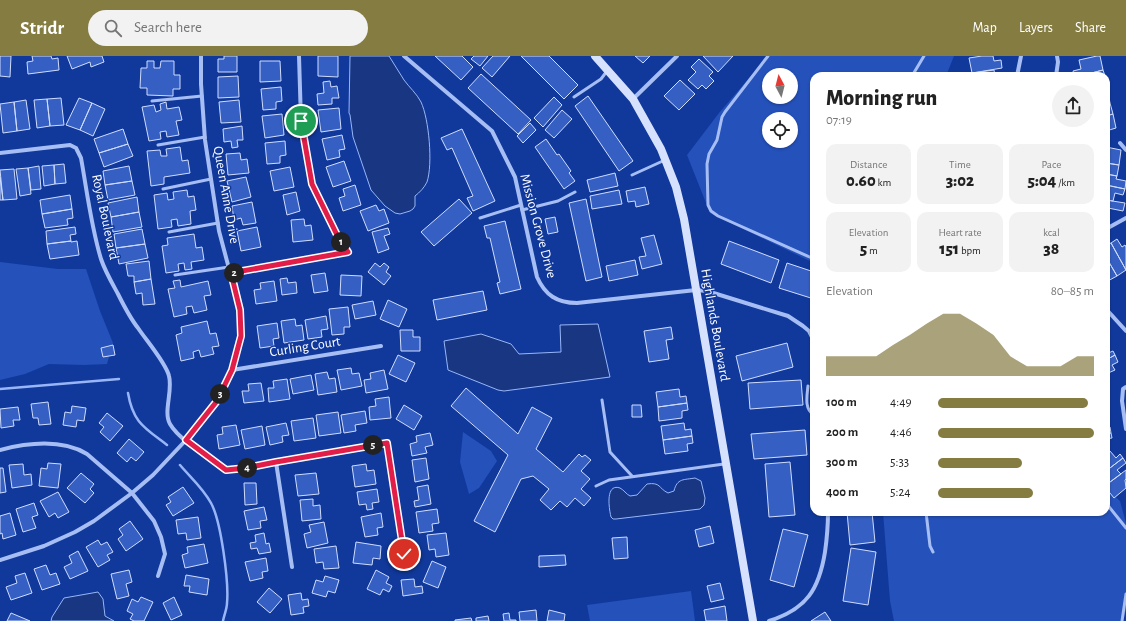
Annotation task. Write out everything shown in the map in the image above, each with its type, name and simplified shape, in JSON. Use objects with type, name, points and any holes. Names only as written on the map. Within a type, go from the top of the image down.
[{"type":"street","name":"Queen Anne Drive","points":[[0,560],[44,546],[75,532],[94,521],[132,493],[153,475],[186,440],[217,401],[232,370],[241,336],[240,310],[218,224],[211,179],[205,137],[201,56]]},
{"type":"street","points":[[231,273],[348,252],[337,235],[312,184],[301,121],[299,56]]},
{"type":"street","name":"Mission Grove Drive","points":[[404,56],[492,131],[515,177],[537,277],[545,291],[555,299],[569,303],[577,303],[696,290],[707,291],[788,316],[803,326],[810,334]]},
{"type":"street","name":"Highlands Boulevard","points":[[595,56],[633,99],[666,160],[680,203],[753,621]]},
{"type":"street","points":[[633,99],[677,56]]},
{"type":"street","points":[[1018,72],[1021,56]]},
{"type":"street","points":[[1057,56],[1057,72]]},
{"type":"street","points":[[1120,144],[1126,150]]},
{"type":"street","name":"Royal Boulevard","points":[[0,153],[70,145],[76,148],[82,158],[94,229],[101,260],[137,327],[167,372],[170,383],[168,420],[173,429],[226,470],[246,468],[387,443],[404,554]]},
{"type":"street","points":[[1110,227],[1126,218]]},
{"type":"street","points":[[1110,313],[1126,331]]},
{"type":"street","name":"Curling Court","points":[[232,370],[381,346]]},
{"type":"street","points":[[1126,387],[1122,389],[1126,429]]},
{"type":"street","points":[[0,450],[39,444],[61,445],[87,454],[132,493],[154,521],[161,537],[165,554],[158,576]]},
{"type":"street","points":[[276,462],[292,567]]},
{"type":"street","points":[[770,621],[790,613],[808,598],[814,589],[819,579],[822,567],[828,528],[828,516]]},
{"type":"lane","points":[[768,56],[722,117],[717,140],[709,154],[707,164],[708,205],[711,211],[718,216],[810,257]]},
{"type":"lane","points":[[914,72],[924,56]]},
{"type":"lane","points":[[574,97],[600,79],[607,70]]},
{"type":"lane","points":[[152,101],[202,96]]},
{"type":"lane","points":[[158,145],[205,137]]},
{"type":"lane","points":[[632,175],[666,160]]},
{"type":"lane","points":[[163,189],[211,179]]},
{"type":"lane","points":[[522,210],[558,201],[575,192]]},
{"type":"lane","points":[[480,218],[521,204]]},
{"type":"lane","points":[[169,232],[218,224]]},
{"type":"lane","points":[[175,275],[229,267]]},
{"type":"lane","points":[[808,386],[807,407],[810,412]]},
{"type":"lane","points":[[602,400],[610,452],[632,476]]},
{"type":"lane","points":[[596,486],[609,480],[726,463]]},
{"type":"lane","points":[[1110,508],[1126,528]]},
{"type":"lane","points":[[926,516],[930,546],[933,552]]},
{"type":"lane","points":[[1122,621],[1126,594]]},
{"type":"shaded area","points":[[350,56],[389,56],[404,80],[421,102],[428,130],[430,153],[429,174],[426,184],[415,196],[415,206],[410,211],[400,214],[395,213],[385,206],[371,190],[353,137],[349,113]]},
{"type":"shaded area","points":[[768,56],[954,56],[948,72],[810,72],[810,261],[710,213],[687,155],[719,113]]},
{"type":"shaded area","points":[[0,262],[58,269],[86,269],[100,311],[113,343],[107,364],[49,364],[25,374],[0,380]]},
{"type":"shaded area","points":[[598,324],[610,377],[504,391],[448,370],[444,341],[481,334],[511,344],[519,354],[561,352],[560,325]]},
{"type":"shaded area","points":[[463,432],[491,451],[497,461],[479,488],[469,494],[460,462]]},
{"type":"shaded area","points":[[695,478],[701,481],[705,498],[704,505],[700,509],[616,519],[611,517],[609,498],[612,489],[615,487],[620,488],[630,496],[637,495],[647,484],[655,484],[668,493],[674,491],[677,484],[682,480]]},
{"type":"shaded area","points":[[1110,492],[1120,501],[1126,523],[1126,610],[1123,621],[894,621],[890,601],[883,516],[1110,516]]},
{"type":"shaded area","points":[[691,591],[695,621],[590,621],[587,605]]},
{"type":"shaded area","points":[[98,592],[103,599],[105,616],[114,621],[51,621],[64,598]]},
{"type":"building","points":[[0,56],[11,56],[10,77],[0,76]]},
{"type":"building","points":[[32,56],[51,56],[52,59],[58,58],[59,70],[28,74],[27,62],[33,61]]},
{"type":"building","points":[[67,56],[102,56],[104,62],[91,67],[90,62],[72,69]]},
{"type":"building","points":[[224,56],[237,56],[237,72],[218,72],[218,59],[224,59]]},
{"type":"building","points":[[318,56],[338,56],[338,77],[318,76]]},
{"type":"building","points":[[435,56],[462,56],[473,67],[461,80]]},
{"type":"building","points":[[474,56],[488,56],[480,66],[471,59]]},
{"type":"building","points":[[493,56],[510,56],[492,77],[482,68]]},
{"type":"building","points":[[521,56],[549,56],[578,85],[564,99]]},
{"type":"building","points":[[635,56],[650,56],[643,63]]},
{"type":"building","points":[[703,56],[733,56],[718,72]]},
{"type":"building","points":[[993,56],[994,61],[1001,60],[1002,68],[972,72],[969,58]]},
{"type":"building","points":[[1100,56],[1103,70],[1095,72],[1073,72],[1081,69],[1079,60]]},
{"type":"building","points":[[699,59],[713,72],[709,76],[714,81],[706,89],[702,85],[698,89],[688,80],[696,72],[691,67]]},
{"type":"building","points":[[147,61],[154,61],[154,68],[160,68],[161,61],[174,61],[174,75],[180,75],[180,89],[173,89],[173,96],[147,95],[147,88],[140,88],[141,68],[147,68]]},
{"type":"building","points":[[260,61],[280,61],[281,81],[260,82]]},
{"type":"building","points":[[994,70],[994,72],[979,72]]},
{"type":"building","points":[[481,74],[531,120],[518,134],[468,88]]},
{"type":"building","points":[[238,76],[239,97],[218,98],[218,77]]},
{"type":"building","points":[[680,80],[695,94],[679,110],[664,96]]},
{"type":"building","points":[[330,81],[331,87],[337,86],[339,98],[332,98],[332,104],[318,105],[317,94],[324,93],[323,82]]},
{"type":"building","points":[[281,87],[282,101],[276,102],[276,109],[263,110],[261,89]]},
{"type":"building","points":[[588,96],[633,161],[619,171],[575,106]]},
{"type":"building","points":[[554,97],[562,105],[543,127],[534,118]]},
{"type":"building","points":[[61,98],[64,125],[50,126],[47,99]]},
{"type":"building","points":[[79,98],[92,103],[80,130],[66,125]]},
{"type":"building","points":[[47,99],[50,126],[37,128],[34,100]]},
{"type":"building","points":[[26,100],[30,129],[17,131],[14,102]]},
{"type":"building","points":[[239,100],[241,122],[221,123],[219,102]]},
{"type":"building","points":[[14,102],[17,131],[3,133],[0,104]]},
{"type":"building","points":[[166,102],[167,109],[179,107],[182,120],[176,121],[179,135],[167,137],[166,131],[160,132],[161,139],[149,141],[142,107],[154,105],[156,112],[161,110],[160,104]]},
{"type":"building","points":[[92,103],[105,109],[93,136],[80,130]]},
{"type":"building","points":[[1110,103],[1113,114],[1110,115]]},
{"type":"building","points":[[339,108],[341,129],[321,132],[318,110]]},
{"type":"building","points":[[562,110],[572,119],[554,138],[545,130]]},
{"type":"building","points":[[282,114],[284,135],[265,138],[262,116]]},
{"type":"building","points":[[1113,114],[1116,128],[1110,130],[1110,115]]},
{"type":"building","points":[[530,123],[536,130],[523,143],[517,136]]},
{"type":"building","points":[[242,126],[243,140],[237,140],[238,147],[232,148],[231,141],[224,142],[223,129]]},
{"type":"building","points":[[123,129],[128,144],[99,153],[94,139]]},
{"type":"building","points":[[462,129],[495,201],[473,211],[467,198],[473,196],[452,148],[447,150],[441,138]]},
{"type":"building","points":[[342,135],[345,149],[339,150],[340,157],[327,160],[322,139]]},
{"type":"building","points":[[546,139],[571,171],[569,173],[575,181],[564,189],[535,147]]},
{"type":"building","points":[[285,141],[286,155],[280,156],[280,163],[267,164],[265,143]]},
{"type":"building","points":[[128,144],[133,156],[104,167],[99,153]]},
{"type":"building","points":[[180,147],[182,161],[188,160],[190,173],[164,177],[164,184],[151,186],[147,151],[160,150],[161,156],[167,156],[166,149]]},
{"type":"building","points":[[1110,148],[1121,150],[1119,165],[1110,164]]},
{"type":"building","points":[[240,153],[241,160],[247,159],[249,173],[228,175],[226,154]]},
{"type":"building","points":[[344,161],[351,181],[333,187],[326,167]]},
{"type":"building","points":[[64,164],[66,183],[55,184],[54,165]]},
{"type":"building","points":[[1110,164],[1119,165],[1117,176],[1110,175]]},
{"type":"building","points":[[54,165],[55,184],[44,186],[42,166]]},
{"type":"building","points":[[39,166],[41,189],[31,190],[28,168]]},
{"type":"building","points":[[129,166],[132,181],[105,185],[103,171]]},
{"type":"building","points":[[290,167],[294,187],[274,191],[270,171]]},
{"type":"building","points":[[28,168],[31,194],[20,196],[16,169]]},
{"type":"building","points":[[14,169],[17,199],[3,200],[0,170]]},
{"type":"building","points":[[615,173],[618,186],[590,192],[587,180]]},
{"type":"building","points":[[1110,175],[1117,176],[1116,179],[1126,181],[1125,189],[1110,186]]},
{"type":"building","points":[[0,177],[3,200],[0,200]]},
{"type":"building","points":[[246,177],[251,197],[232,202],[227,181]]},
{"type":"building","points":[[132,181],[135,195],[108,200],[105,185]]},
{"type":"building","points":[[355,185],[361,205],[343,211],[339,198],[345,196],[343,189]]},
{"type":"building","points":[[1110,186],[1125,189],[1123,195],[1115,193],[1113,201],[1110,201]]},
{"type":"building","points":[[645,187],[649,204],[636,207],[635,201],[628,202],[626,191]]},
{"type":"building","points":[[187,190],[188,197],[194,196],[196,210],[190,211],[191,224],[178,226],[177,219],[171,220],[172,227],[158,229],[154,195],[167,193],[168,200],[174,199],[173,192]]},
{"type":"building","points":[[619,190],[622,204],[592,209],[590,196]]},
{"type":"building","points":[[296,192],[300,211],[287,215],[283,195]]},
{"type":"building","points":[[70,195],[72,209],[42,214],[40,200]]},
{"type":"building","points":[[137,197],[139,212],[111,217],[108,203]]},
{"type":"building","points":[[459,199],[472,213],[434,246],[421,232]]},
{"type":"building","points":[[586,199],[602,277],[586,281],[569,203]]},
{"type":"building","points":[[1110,201],[1125,203],[1123,211],[1110,208]]},
{"type":"building","points":[[252,202],[256,223],[243,225],[241,218],[234,220],[232,206]]},
{"type":"building","points":[[376,205],[379,211],[384,209],[389,223],[368,231],[360,211]]},
{"type":"building","points":[[72,209],[73,218],[67,219],[68,225],[45,228],[42,214]]},
{"type":"building","points":[[139,212],[142,227],[113,232],[111,217]]},
{"type":"building","points":[[555,217],[558,232],[548,234],[545,219]]},
{"type":"building","points":[[304,219],[305,226],[311,225],[313,240],[293,242],[291,220]]},
{"type":"building","points":[[505,221],[521,289],[500,294],[497,283],[500,282],[490,238],[487,238],[484,226]]},
{"type":"building","points":[[75,227],[76,234],[70,235],[71,241],[47,244],[46,231]]},
{"type":"building","points":[[257,227],[261,247],[241,251],[237,231]]},
{"type":"building","points":[[388,228],[390,234],[384,236],[389,249],[378,253],[372,232]]},
{"type":"building","points":[[142,229],[145,244],[116,248],[114,234]]},
{"type":"building","points":[[194,234],[196,248],[202,247],[204,260],[191,262],[192,269],[185,270],[184,263],[178,264],[179,271],[166,273],[162,246],[168,245],[167,238]]},
{"type":"building","points":[[654,235],[662,264],[642,269],[639,257],[646,256],[641,238]]},
{"type":"building","points":[[1117,239],[1122,247],[1125,245],[1126,247],[1126,270],[1111,243]]},
{"type":"building","points":[[77,241],[79,255],[50,259],[47,244]]},
{"type":"building","points":[[729,241],[779,260],[771,283],[721,264]]},
{"type":"building","points":[[1110,243],[1126,270],[1117,276],[1110,264]]},
{"type":"building","points":[[145,244],[148,258],[119,264],[116,248]]},
{"type":"building","points":[[635,260],[638,275],[609,281],[606,266]]},
{"type":"building","points":[[149,261],[151,279],[134,282],[134,276],[128,276],[126,264]]},
{"type":"building","points":[[375,263],[380,267],[384,263],[389,267],[386,272],[391,276],[384,285],[368,272]]},
{"type":"building","points":[[787,263],[810,271],[810,298],[779,288]]},
{"type":"building","points":[[1110,264],[1117,276],[1110,280]]},
{"type":"building","points":[[325,273],[328,291],[314,293],[311,275]]},
{"type":"building","points":[[341,275],[362,276],[361,296],[340,295]]},
{"type":"building","points":[[287,278],[288,283],[296,282],[297,293],[282,295],[280,279]]},
{"type":"building","points":[[151,279],[155,304],[143,305],[142,293],[136,294],[134,282]]},
{"type":"building","points":[[180,280],[181,287],[208,281],[211,295],[204,296],[207,310],[194,313],[192,306],[186,307],[187,314],[174,317],[168,289],[175,288],[173,281]]},
{"type":"building","points":[[274,281],[277,301],[256,304],[254,290],[261,289],[260,283]]},
{"type":"building","points":[[483,291],[487,310],[437,320],[433,300]]},
{"type":"building","points":[[388,300],[407,309],[399,327],[380,319]]},
{"type":"building","points":[[373,301],[376,315],[355,319],[352,305]]},
{"type":"building","points":[[348,307],[350,327],[344,327],[344,334],[332,335],[329,309]]},
{"type":"building","points":[[326,316],[328,329],[321,330],[322,337],[308,339],[305,320]]},
{"type":"building","points":[[295,319],[296,326],[302,325],[304,340],[284,343],[281,321]]},
{"type":"building","points":[[207,321],[210,334],[216,333],[219,346],[212,347],[214,354],[201,357],[199,350],[193,352],[194,358],[181,361],[176,335],[182,333],[181,327]]},
{"type":"building","points":[[277,323],[279,338],[273,339],[274,346],[260,348],[257,326]]},
{"type":"building","points":[[671,327],[673,339],[666,340],[669,359],[649,362],[644,331]]},
{"type":"building","points":[[400,330],[413,330],[413,337],[420,337],[420,351],[401,351]]},
{"type":"building","points":[[787,343],[793,367],[742,381],[736,356]]},
{"type":"building","points":[[113,345],[115,355],[103,357],[101,348]]},
{"type":"building","points":[[1113,351],[1115,355],[1110,358],[1110,352]]},
{"type":"building","points":[[398,355],[415,363],[406,382],[389,374]]},
{"type":"building","points":[[1115,355],[1118,362],[1112,365],[1115,370],[1110,372],[1110,358]]},
{"type":"building","points":[[351,368],[352,374],[359,373],[362,386],[341,390],[337,370]]},
{"type":"building","points":[[384,370],[388,389],[366,393],[364,380],[371,379],[370,373]]},
{"type":"building","points":[[327,372],[329,379],[335,378],[337,392],[318,395],[315,374]]},
{"type":"building","points":[[311,375],[314,390],[293,394],[290,379]]},
{"type":"building","points":[[287,379],[290,399],[269,402],[268,388],[274,388],[273,381]]},
{"type":"building","points":[[801,380],[803,405],[750,409],[748,383]]},
{"type":"building","points":[[261,383],[264,401],[244,403],[242,391],[249,391],[248,384]]},
{"type":"building","points":[[466,388],[518,434],[532,407],[552,418],[536,449],[563,472],[579,454],[582,457],[585,455],[591,460],[581,471],[590,479],[581,489],[591,498],[584,506],[575,498],[567,507],[560,501],[551,510],[540,500],[549,489],[533,476],[521,479],[495,532],[474,521],[508,455],[451,406]]},
{"type":"building","points":[[679,389],[680,397],[686,396],[687,403],[658,407],[656,392]]},
{"type":"building","points":[[389,397],[391,418],[370,420],[369,407],[376,406],[375,399]]},
{"type":"building","points":[[48,402],[51,424],[39,425],[38,418],[33,418],[31,404]]},
{"type":"building","points":[[687,403],[688,410],[682,411],[682,418],[659,421],[658,407]]},
{"type":"building","points":[[404,405],[422,416],[414,430],[396,419]]},
{"type":"building","points":[[632,405],[641,405],[642,417],[632,417]]},
{"type":"building","points":[[72,406],[86,408],[84,421],[77,420],[76,427],[63,425],[65,412],[71,413]]},
{"type":"building","points":[[18,407],[20,420],[13,420],[14,426],[1,428],[0,409]]},
{"type":"building","points":[[365,411],[367,423],[355,425],[356,431],[344,433],[341,415]]},
{"type":"building","points":[[338,412],[341,433],[319,436],[316,415]]},
{"type":"building","points":[[107,413],[123,426],[110,441],[100,432],[104,427],[99,423]]},
{"type":"building","points":[[313,418],[316,438],[294,441],[291,421]]},
{"type":"building","points":[[286,423],[289,435],[282,436],[283,442],[270,445],[266,427]]},
{"type":"building","points":[[684,423],[685,430],[691,429],[692,436],[663,440],[661,426]]},
{"type":"building","points":[[236,425],[240,445],[219,449],[217,435],[223,434],[222,427]]},
{"type":"building","points":[[262,426],[265,445],[245,449],[241,430]]},
{"type":"building","points":[[805,430],[807,455],[754,459],[751,434]]},
{"type":"building","points":[[430,433],[433,445],[425,447],[427,453],[412,456],[410,444],[417,442],[416,436]]},
{"type":"building","points":[[692,436],[693,443],[687,444],[688,451],[665,454],[663,440]]},
{"type":"building","points":[[129,439],[144,452],[136,461],[131,457],[127,462],[117,453]]},
{"type":"building","points":[[1110,451],[1116,458],[1120,454],[1123,458],[1110,468]]},
{"type":"building","points":[[426,458],[429,479],[415,482],[412,460]]},
{"type":"building","points":[[1123,458],[1126,463],[1117,470],[1121,474],[1110,482],[1110,468]]},
{"type":"building","points":[[790,462],[795,515],[769,517],[765,464]]},
{"type":"building","points":[[48,463],[61,464],[58,488],[39,486],[41,468],[47,469]]},
{"type":"building","points":[[23,464],[24,475],[31,474],[32,485],[12,488],[9,465]]},
{"type":"building","points":[[366,464],[367,471],[374,470],[376,484],[355,487],[352,466]]},
{"type":"building","points":[[0,468],[3,468],[6,492],[0,493]]},
{"type":"building","points":[[1126,470],[1126,488],[1114,498],[1110,493],[1110,482]]},
{"type":"building","points":[[81,473],[94,484],[90,489],[94,493],[85,503],[67,488]]},
{"type":"building","points":[[316,473],[319,494],[298,496],[295,475]]},
{"type":"building","points":[[244,483],[256,483],[257,504],[245,505]]},
{"type":"building","points":[[428,485],[431,504],[415,507],[414,501],[419,500],[417,487]]},
{"type":"building","points":[[183,487],[194,503],[173,516],[166,505],[171,502],[168,497]]},
{"type":"building","points":[[377,489],[379,502],[372,503],[373,509],[367,510],[366,504],[359,505],[357,492]]},
{"type":"building","points":[[58,492],[69,512],[58,518],[55,513],[49,517],[40,501]]},
{"type":"building","points":[[313,499],[313,506],[320,505],[321,519],[302,521],[300,500]]},
{"type":"building","points":[[34,503],[38,515],[32,517],[36,528],[23,532],[16,509]]},
{"type":"building","points":[[264,507],[267,520],[260,521],[261,528],[248,530],[244,511]]},
{"type":"building","points":[[437,509],[439,523],[432,524],[433,531],[419,533],[416,512]]},
{"type":"building","points":[[10,513],[16,535],[3,539],[2,533],[0,534],[0,516]]},
{"type":"building","points":[[381,513],[383,527],[377,528],[378,535],[365,537],[361,517]]},
{"type":"building","points":[[847,516],[872,516],[875,542],[850,545]]},
{"type":"building","points":[[198,517],[201,538],[187,540],[186,533],[178,534],[176,520]]},
{"type":"building","points":[[130,521],[143,539],[126,551],[118,539],[123,535],[119,529]]},
{"type":"building","points":[[324,522],[328,543],[307,548],[304,534],[311,532],[309,525]]},
{"type":"building","points":[[710,526],[714,543],[699,547],[695,530]]},
{"type":"building","points":[[783,529],[808,535],[794,587],[770,580]]},
{"type":"building","points":[[264,533],[266,544],[269,543],[271,552],[259,554],[257,548],[251,549],[250,543],[256,542],[255,535]]},
{"type":"building","points":[[446,533],[449,555],[436,557],[435,549],[429,550],[427,535]]},
{"type":"building","points":[[627,537],[628,558],[614,559],[612,538]]},
{"type":"building","points":[[98,540],[101,545],[107,542],[113,552],[107,555],[110,560],[98,567],[86,547]]},
{"type":"building","points":[[356,542],[381,546],[380,559],[373,558],[372,565],[353,563]]},
{"type":"building","points":[[204,544],[208,563],[185,568],[182,555],[188,553],[187,547]]},
{"type":"building","points":[[336,546],[339,568],[324,569],[323,562],[316,563],[314,549]]},
{"type":"building","points":[[851,548],[876,552],[868,605],[843,601]]},
{"type":"building","points":[[78,551],[88,571],[70,579],[64,567],[72,563],[69,556]]},
{"type":"building","points":[[565,555],[566,565],[539,567],[539,556]]},
{"type":"building","points":[[266,558],[268,571],[262,572],[263,578],[250,581],[245,562]]},
{"type":"building","points":[[432,561],[446,567],[438,588],[423,582]]},
{"type":"building","points":[[46,565],[50,575],[56,573],[60,584],[42,590],[34,569]]},
{"type":"building","points":[[129,570],[132,582],[126,584],[129,596],[117,599],[111,574]]},
{"type":"building","points":[[376,570],[389,577],[386,583],[392,586],[389,592],[383,589],[380,595],[367,589]]},
{"type":"building","points":[[25,573],[32,593],[11,600],[6,587],[17,583],[15,576]]},
{"type":"building","points":[[186,575],[209,579],[207,595],[189,592],[190,586],[184,586]]},
{"type":"building","points":[[325,576],[339,580],[335,593],[328,591],[326,597],[312,593],[316,580],[323,582]]},
{"type":"building","points":[[414,579],[415,587],[422,586],[423,593],[403,596],[401,580]]},
{"type":"building","points":[[720,583],[724,599],[711,602],[707,586]]},
{"type":"building","points":[[269,588],[282,599],[270,613],[257,602]]},
{"type":"building","points":[[301,593],[302,600],[308,599],[309,606],[303,607],[304,613],[291,615],[288,595]]},
{"type":"building","points":[[141,597],[153,602],[144,621],[134,621],[130,619],[133,614],[127,611],[132,599],[138,602]]},
{"type":"building","points":[[174,597],[182,615],[171,620],[163,603]]},
{"type":"building","points":[[725,606],[727,621],[706,621],[704,610]]},
{"type":"building","points":[[536,610],[537,621],[520,621],[519,612]]},
{"type":"building","points":[[549,610],[565,614],[564,621],[547,621]]},
{"type":"building","points":[[825,612],[831,621],[811,621]]},
{"type":"building","points":[[11,613],[30,621],[7,621]]},
{"type":"building","points":[[509,613],[510,620],[516,621],[504,621],[503,614]]},
{"type":"building","points":[[488,616],[489,621],[476,621],[476,618]]},
{"type":"building","points":[[471,618],[472,621],[455,621],[455,620]]},
{"type":"waterway","points":[[0,389],[119,379]]},
{"type":"waterway","points":[[128,393],[133,411],[141,424],[167,445]]},
{"type":"waterway","points":[[180,465],[201,488],[215,512],[224,552],[227,581],[227,605],[223,621]]},
{"type":"route","points":[[301,121],[312,184],[337,235],[348,252],[231,273],[240,310],[241,336],[232,370],[217,401],[186,440],[226,470],[246,468],[387,443],[404,554]]}]
